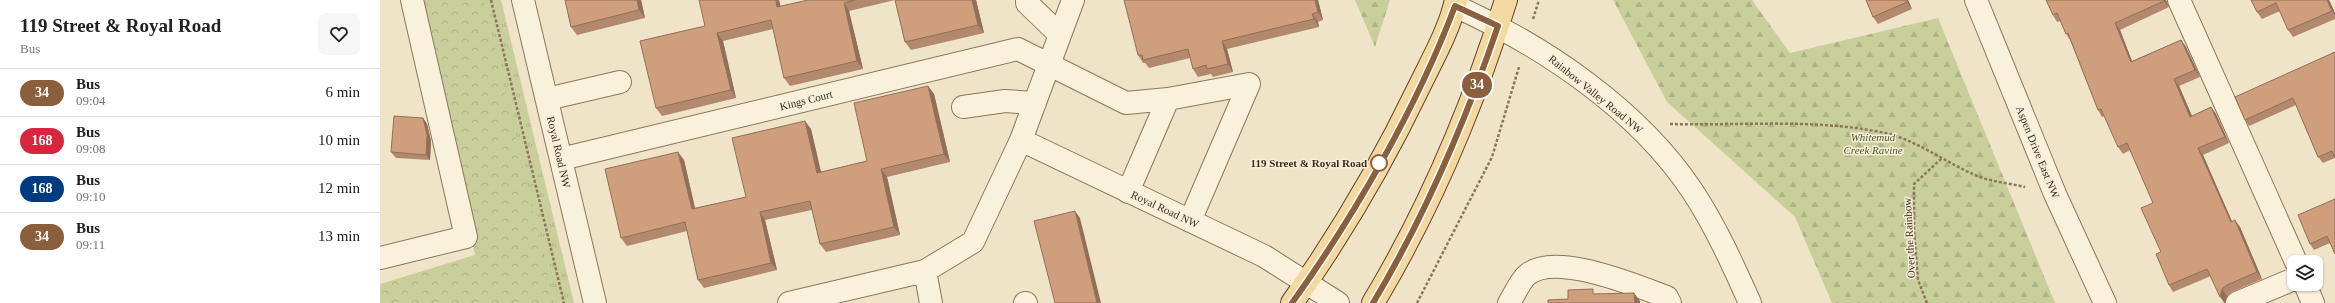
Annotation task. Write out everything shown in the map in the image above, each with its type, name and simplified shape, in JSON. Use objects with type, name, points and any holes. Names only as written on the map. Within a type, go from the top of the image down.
[{"type":"main road","points":[[1373,303],[1402,254],[1454,145],[1498,26],[1506,0]]},
{"type":"main road","points":[[1292,303],[1307,283],[1350,216],[1405,115],[1442,40],[1456,3]]},
{"type":"street","points":[[380,258],[466,237],[412,0]]},
{"type":"street","name":"Royal Road NW","points":[[523,0],[595,303]]},
{"type":"street","points":[[1027,0],[1027,3],[1060,34]]},
{"type":"street","points":[[789,303],[925,271],[973,242],[1021,140],[1073,0]]},
{"type":"street","name":"Aspen Drive East NW","points":[[1976,0],[2055,194],[2105,303]]},
{"type":"street","points":[[2179,0],[2293,255]]},
{"type":"street","name":"Rainbow Valley Road NW","points":[[1456,3],[1528,42],[1594,90],[1639,127],[1669,161],[1693,192],[1727,253],[1750,303]]},
{"type":"street","name":"Kings Court","points":[[561,159],[1018,49],[1050,63],[1126,103],[1168,99],[1250,84],[1190,221]]},
{"type":"street","points":[[547,99],[620,82]]},
{"type":"street","points":[[1128,192],[1168,99]]},
{"type":"street","points":[[963,107],[1005,101],[1035,104]]},
{"type":"street","name":"Royal Road NW","points":[[1021,140],[1264,256],[1338,303]]},
{"type":"street","points":[[1509,303],[1527,275],[1548,266],[1588,270],[1667,297],[1670,303]]},
{"type":"street","points":[[925,271],[931,303]]},
{"type":"street","points":[[2237,303],[2287,282]]},
{"type":"street","points":[[2309,291],[2313,303]]},
{"type":"path","points":[[491,0],[564,303]]},
{"type":"path","points":[[1417,303],[1492,157],[1512,85],[1528,42],[1539,0]]},
{"type":"path","points":[[1668,123],[1728,125],[1770,122],[1857,129],[1886,133],[1942,158],[1977,176],[2055,194]]},
{"type":"path","name":"Over the Rainbow","points":[[1927,303],[1918,280],[1914,230],[1914,184],[1942,158]]},
{"type":"green space","points":[[413,0],[484,0],[554,303],[380,303],[380,284],[475,255]]},
{"type":"green space","points":[[422,0],[501,0],[574,303],[497,303]]},
{"type":"green space","points":[[1355,0],[1390,0],[1375,47]]},
{"type":"green space","name":"Whitemud Creek Ravine","points":[[1613,0],[1752,0],[1790,53],[1938,18],[2055,303],[1832,303],[1795,217],[1667,102]]},
{"type":"building","points":[[565,0],[637,0],[639,10],[571,27]]},
{"type":"building","points":[[699,0],[776,0],[777,7],[808,0],[855,0],[844,3],[857,61],[784,78],[771,20],[717,33],[731,90],[656,108],[640,41],[705,26]]},
{"type":"building","points":[[895,0],[972,0],[978,25],[905,42]]},
{"type":"building","points":[[1124,0],[1315,0],[1318,12],[1312,14],[1314,19],[1222,41],[1228,64],[1207,69],[1206,65],[1193,69],[1188,49],[1143,60],[1142,55],[1138,55]]},
{"type":"building","points":[[1866,0],[1907,0],[1907,2],[1873,17]]},
{"type":"building","points":[[2046,0],[2164,0],[2115,23],[2131,62],[2181,40],[2195,70],[2174,79],[2190,117],[2211,107],[2225,137],[2198,148],[2231,222],[2235,220],[2257,272],[2227,285],[2222,289],[2220,297],[2207,269],[2169,285],[2156,254],[2161,252],[2141,208],[2153,203],[2127,143],[2118,147],[2101,109],[2098,110],[2068,33],[2066,34],[2057,13],[2053,15]]},
{"type":"building","points":[[2251,0],[2327,0],[2332,11],[2288,30],[2276,3],[2257,12]]},
{"type":"building","points":[[2335,52],[2335,158],[2332,151],[2318,157],[2293,98],[2245,120],[2235,97]]},
{"type":"building","points":[[928,86],[944,154],[881,169],[894,227],[820,244],[810,201],[760,212],[771,263],[698,280],[685,222],[621,238],[605,169],[678,152],[692,209],[746,197],[732,138],[805,121],[817,173],[867,161],[854,103]]},
{"type":"building","points":[[394,116],[423,118],[427,135],[426,155],[391,152]]},
{"type":"building","points":[[2335,199],[2335,254],[2327,236],[2310,244],[2298,215]]},
{"type":"building","points":[[1075,211],[1097,303],[1055,303],[1034,221]]},
{"type":"building","points":[[1593,289],[1593,294],[1634,293],[1635,303],[1548,303],[1548,300],[1568,299],[1568,290]]},
{"type":"bus line","name":"34","points":[[1292,303],[1307,283],[1350,216],[1364,191],[1405,115],[1442,40],[1455,6],[1498,26],[1484,68],[1454,145],[1402,254],[1373,303]]},
{"type":"place","name":"119 Street & Royal Road","points":[[1379,163]]}]
